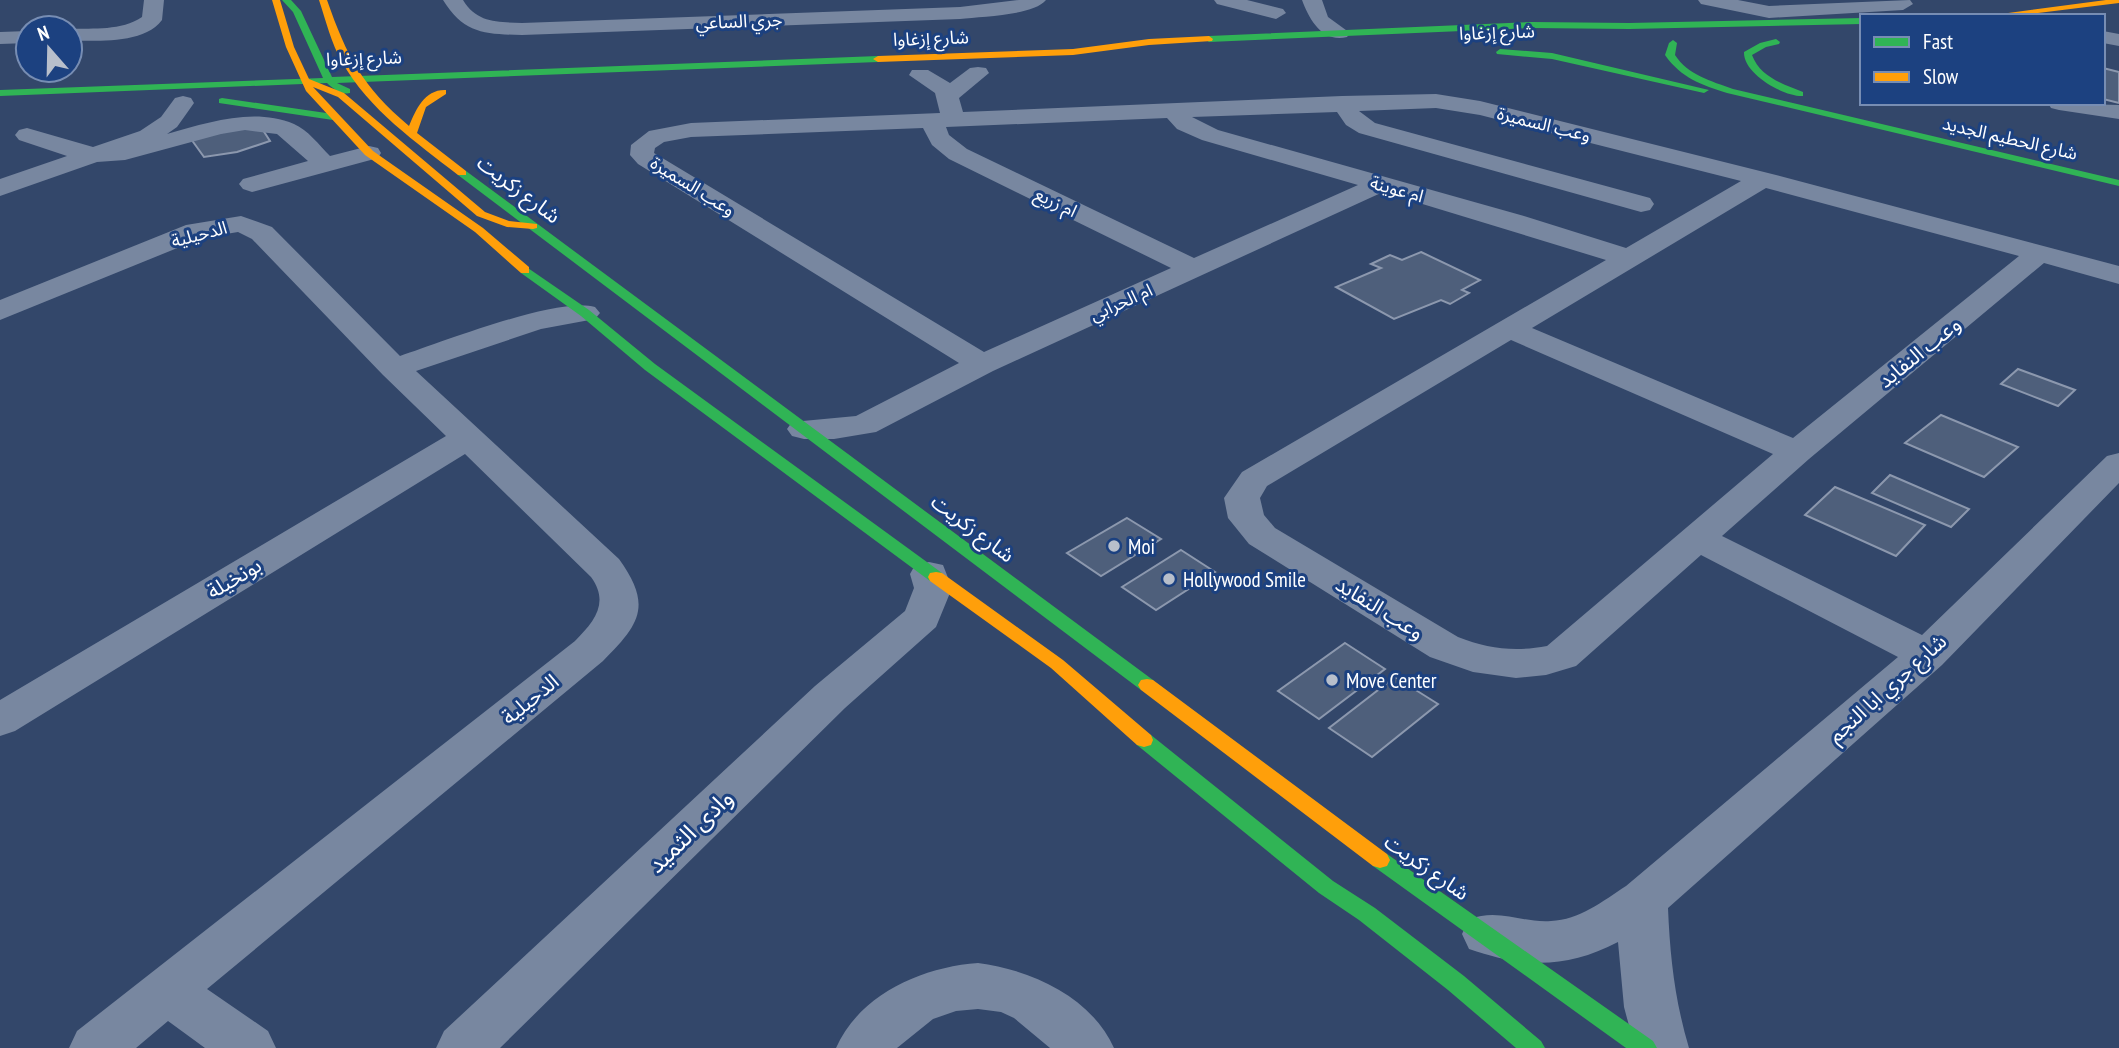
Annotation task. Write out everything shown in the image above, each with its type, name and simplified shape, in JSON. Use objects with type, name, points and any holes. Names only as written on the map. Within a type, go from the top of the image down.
[{"type":"main road","points":[[276,0],[280,57]]},
{"type":"main road","points":[[286,0],[297,11],[327,89],[333,117],[369,153],[479,230],[505,255],[577,307],[650,367],[929,574],[982,607],[1057,664],[1124,724],[1326,887],[1456,983],[1533,1048]]},
{"type":"main road","name":"شارع زكريت","points":[[323,0],[346,61],[366,87],[411,134],[1400,875],[1645,1048]]},
{"type":"main road","points":[[2074,11],[2090,0]]},
{"type":"main road","points":[[2024,14],[2074,11],[2119,1]]},
{"type":"main road","points":[[1837,38],[1855,20]]},
{"type":"main road","name":"شارع إزغاوا","points":[[366,87],[462,74],[1087,51],[1135,43],[1340,33],[1532,25],[1615,27],[1855,20]]},
{"type":"main road","name":"شارع الحطيم الجديد","points":[[1855,20],[1719,35],[1673,44],[1670,55],[1672,60],[1692,76],[1730,91],[2119,183]]},
{"type":"main road","name":"شارع الحطيم الجديد","points":[[1738,43],[1782,42],[1754,49],[1747,54],[1747,58],[1759,75],[1794,93],[2119,167]]},
{"type":"main road","name":"شارع إزغاوا","points":[[1592,47],[1494,52],[1576,61],[1785,106]]},
{"type":"main road","points":[[238,83],[280,57]]},
{"type":"main road","points":[[280,57],[327,89],[481,214],[507,224],[533,226]]},
{"type":"main road","points":[[346,61],[462,74]]},
{"type":"main road","points":[[62,107],[121,98],[698,73],[770,63]]},
{"type":"main road","name":"شارع إزغاوا","points":[[913,75],[985,73]]},
{"type":"main road","name":"شارع إزغاوا","points":[[0,93],[238,83],[327,89]]},
{"type":"main road","name":"شارع إزغاوا","points":[[366,87],[405,94],[450,92],[422,105],[411,134]]},
{"type":"main road","name":"شارع إزغاوا","points":[[0,109],[203,102],[327,89]]},
{"type":"main road","points":[[203,102],[333,117]]},
{"type":"street","points":[[84,34],[141,27],[152,19],[154,0]]},
{"type":"street","name":"جري الساعي","points":[[453,0],[461,15],[470,22],[497,28],[522,29],[960,13],[1021,6],[1036,0]]},
{"type":"street","points":[[1224,0],[1275,6],[1278,27],[1271,37]]},
{"type":"street","points":[[1312,0],[1319,20],[1340,33]]},
{"type":"street","points":[[1708,0],[1769,12],[1855,20]]},
{"type":"street","points":[[1873,14],[1903,4],[1898,0]]},
{"type":"street","points":[[943,120],[950,94],[985,73]]},
{"type":"street","points":[[913,75],[941,86],[950,94]]},
{"type":"street","name":"وعب السميرة","points":[[982,364],[647,159],[641,150],[649,141],[679,131],[1420,101],[1466,105],[1763,179],[2119,275]]},
{"type":"street","points":[[0,188],[157,131],[203,102]]},
{"type":"street","points":[[1342,103],[1354,120],[1367,128],[1641,204]]},
{"type":"street","points":[[2072,105],[2119,112]]},
{"type":"street","name":"ام عوينة","points":[[1172,110],[1185,124],[1199,131],[1515,222],[1629,258]]},
{"type":"street","name":"ام زريع","points":[[943,120],[936,134],[940,141],[958,154],[1194,269]]},
{"type":"street","points":[[27,135],[92,155],[121,154],[222,128],[263,124],[288,130],[325,164]]},
{"type":"street","points":[[1458,154],[1480,136]]},
{"type":"street","points":[[252,184],[369,153]]},
{"type":"street","points":[[1598,192],[1621,172]]},
{"type":"street","name":"وعب النفايد","points":[[1763,179],[1254,479],[1242,498],[1242,509],[1252,527],[1444,647],[1467,657],[1517,665],[1551,659],[1576,646],[1797,452],[2041,252]]},
{"type":"street","name":"ام الحرابي","points":[[804,429],[864,425],[982,364],[1381,184]]},
{"type":"street","name":"الدحيلية","points":[[0,311],[176,238],[208,228],[241,224],[262,233],[394,368],[615,580],[620,594],[620,610],[612,629],[589,652],[96,1048]]},
{"type":"street","points":[[394,368],[577,307]]},
{"type":"street","points":[[1510,329],[1797,452]]},
{"type":"street","points":[[844,457],[852,440],[864,425]]},
{"type":"street","name":"بونخيلة","points":[[0,720],[468,437]]},
{"type":"street","name":"شارع جري ابا النجم","points":[[1487,934],[1551,943],[1576,938],[1604,926],[1643,900],[1927,655],[2119,463]]},
{"type":"street","points":[[1698,538],[1927,655]]},
{"type":"street","points":[[922,618],[933,588],[929,574]]},
{"type":"street","points":[[922,618],[982,607]]},
{"type":"street","name":"وادى الثميد","points":[[463,1048],[830,697],[922,618]]},
{"type":"street","points":[[1643,900],[1644,960],[1650,1007],[1662,1048]]},
{"type":"street","points":[[863,1048],[876,1031],[901,1009],[930,994],[962,987],[994,988],[1024,996],[1051,1013],[1087,1048]]},
{"type":"street","points":[[167,991],[249,1048]]},
{"type":"building","points":[[2105,68],[2119,72],[2119,103],[2105,100]]},
{"type":"building","points":[[259,124],[270,141],[237,152],[204,157],[191,139]]},
{"type":"building","points":[[1421,252],[1480,280],[1462,290],[1469,293],[1450,304],[1441,300],[1394,319],[1336,287],[1381,268],[1371,264],[1390,255],[1402,260]]},
{"type":"building","points":[[2018,369],[2075,390],[2058,406],[2001,384]]},
{"type":"building","points":[[1941,415],[2018,447],[1984,477],[1905,443]]},
{"type":"building","points":[[1890,475],[1969,509],[1951,527],[1872,493]]},
{"type":"building","points":[[1835,487],[1925,525],[1896,556],[1805,515]]},
{"type":"building","name":"Moi","points":[[1127,518],[1161,539],[1101,576],[1067,553]]},
{"type":"building","name":"Hollywood Smile","points":[[1181,550],[1215,572],[1156,610],[1122,587]]},
{"type":"building","name":"Move Center","points":[[1345,643],[1385,669],[1319,719],[1278,691]]},
{"type":"building","points":[[1395,677],[1438,704],[1372,757],[1329,728]]},
{"type":"traffic: fast","points":[[286,0],[297,11],[328,79],[335,86],[347,91]]},
{"type":"traffic: fast","points":[[1209,39],[1532,25],[1629,26],[1860,21]]},
{"type":"traffic: fast","points":[[1776,42],[1763,45],[1747,54],[1750,62],[1768,80],[1800,94]]},
{"type":"traffic: fast","points":[[1673,43],[1670,55],[1681,69],[1730,91],[2119,183]]},
{"type":"traffic: fast","points":[[1500,52],[1552,56],[1704,90]]},
{"type":"traffic: fast","points":[[0,93],[878,59]]},
{"type":"traffic: fast","points":[[222,101],[333,117]]},
{"type":"traffic: fast","points":[[462,173],[1147,685]]},
{"type":"traffic: fast","points":[[525,270],[585,313],[650,367],[936,577]]},
{"type":"traffic: fast","points":[[1144,740],[1326,887],[1367,914],[1456,983],[1533,1048]]},
{"type":"traffic: fast","points":[[1380,860],[1645,1048]]},
{"type":"traffic: slow","points":[[276,0],[290,47],[309,89],[369,153],[479,230],[525,270]]},
{"type":"traffic: slow","points":[[323,0],[336,39],[356,77],[398,122],[462,173]]},
{"type":"traffic: slow","points":[[2007,14],[2119,1]]},
{"type":"traffic: slow","points":[[878,59],[1073,52],[1149,42],[1209,39]]},
{"type":"traffic: slow","points":[[307,81],[341,95],[481,214],[507,224],[533,226]]},
{"type":"traffic: slow","points":[[411,134],[422,105],[443,92]]},
{"type":"traffic: slow","points":[[936,577],[1057,664],[1144,740]]},
{"type":"traffic: slow","points":[[1147,685],[1380,860]]},
{"type":"place","name":"Moi","points":[[1114,546]]},
{"type":"place","name":"Hollywood Smile","points":[[1169,579]]},
{"type":"place","name":"Move Center","points":[[1332,680]]}]
